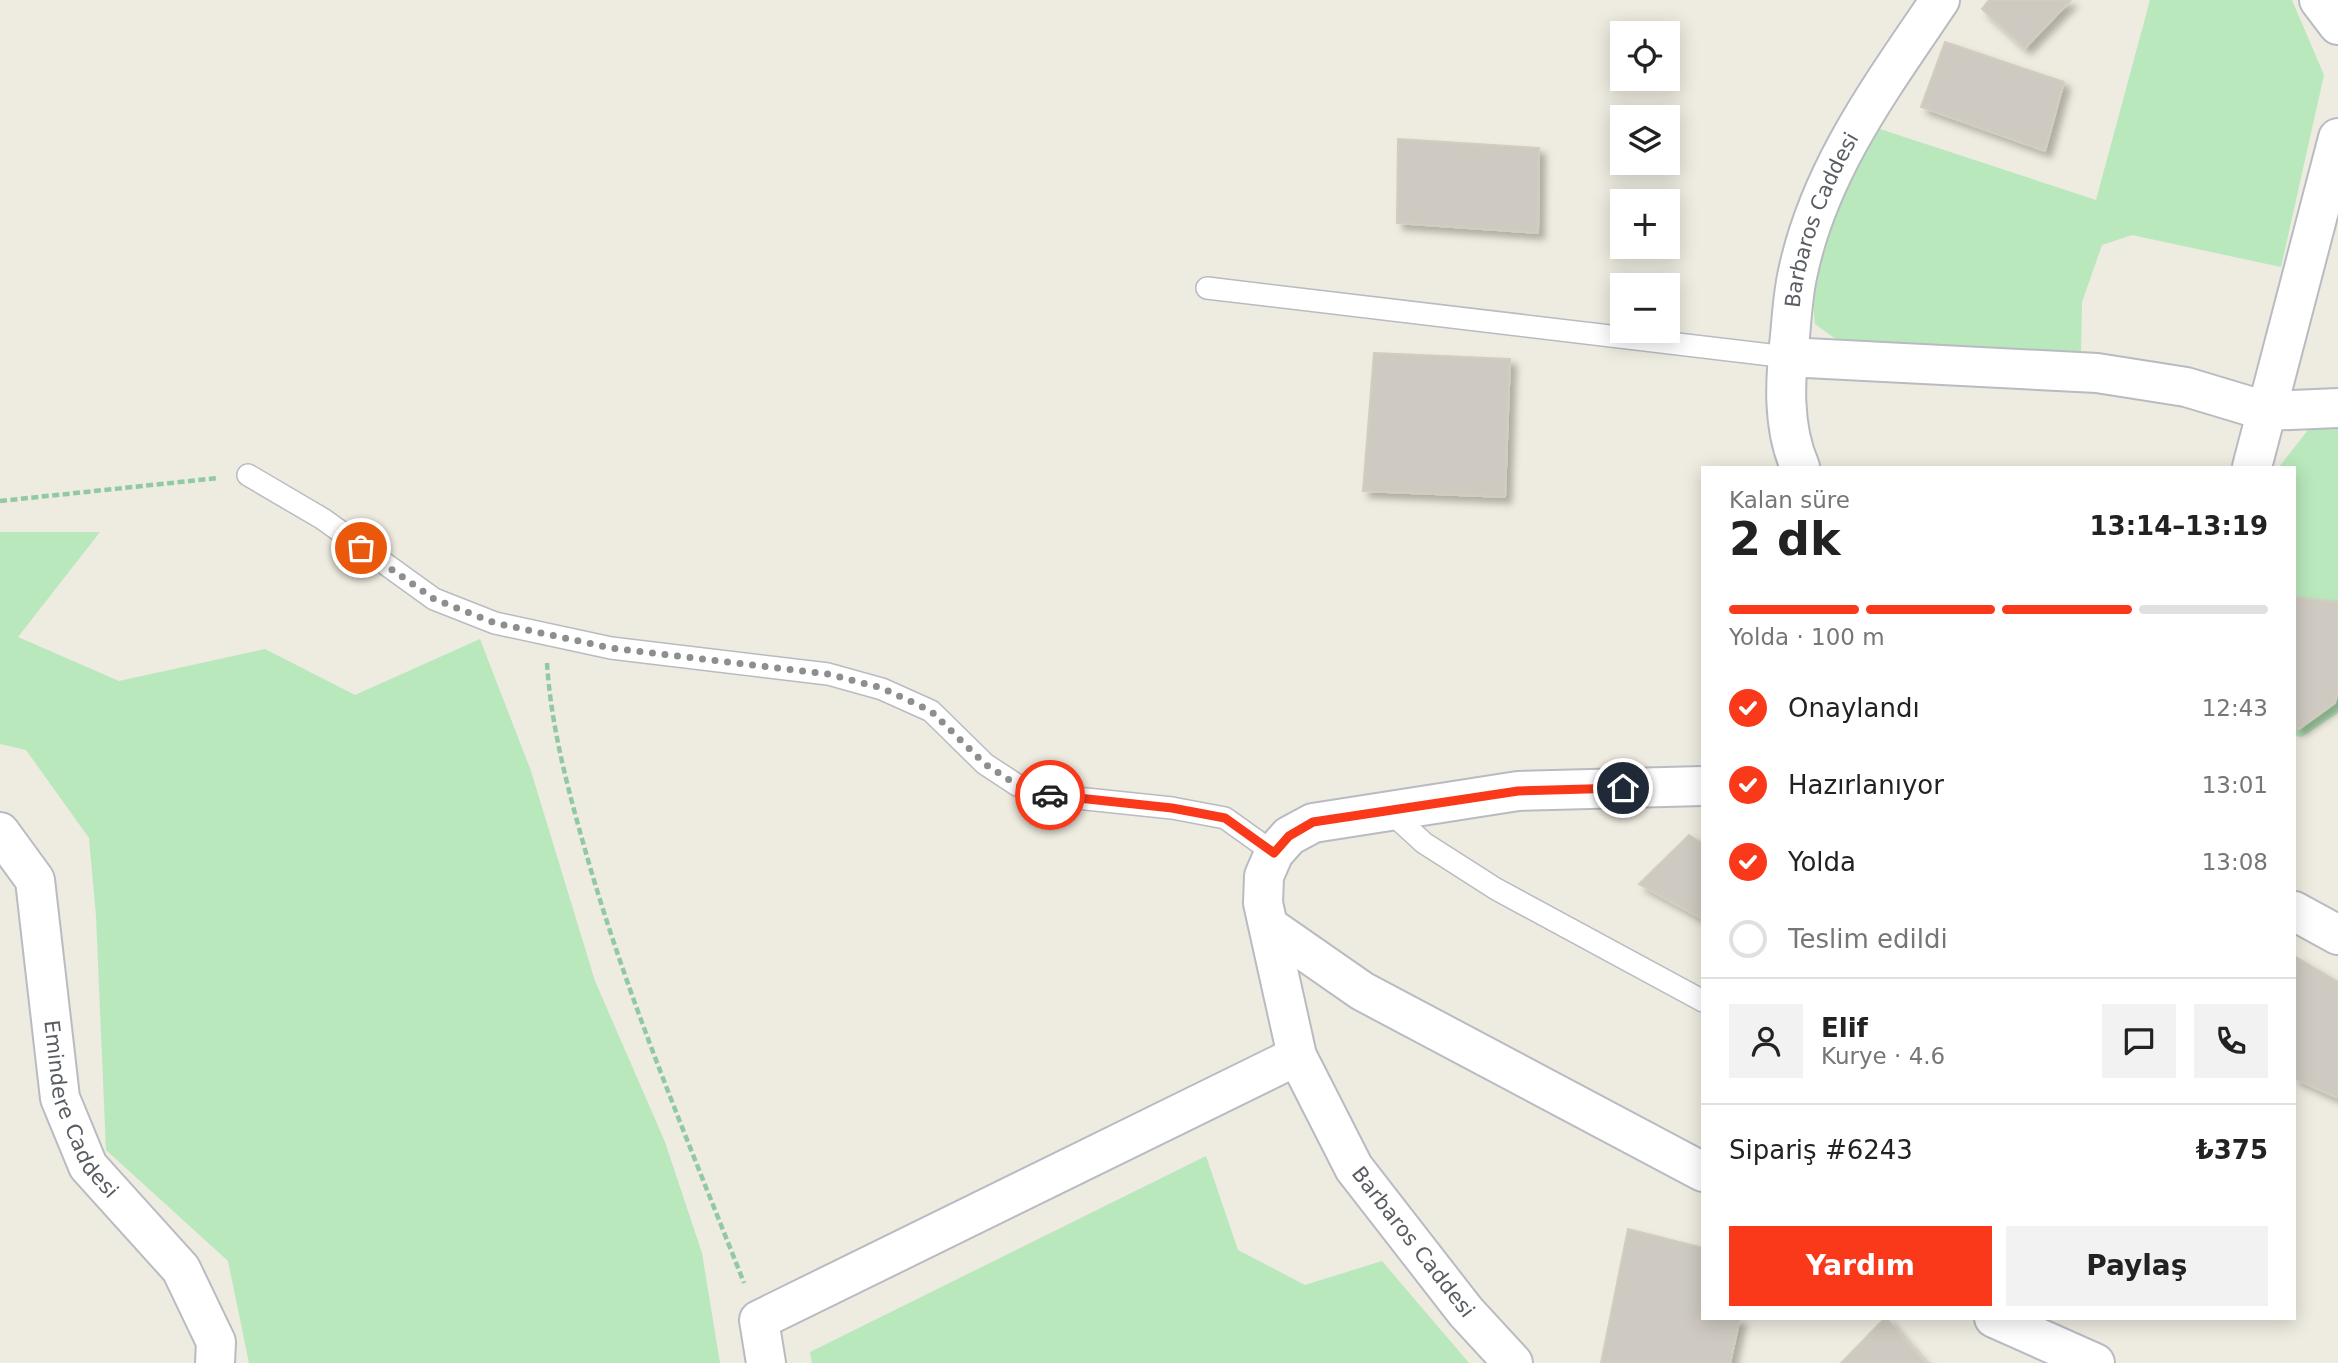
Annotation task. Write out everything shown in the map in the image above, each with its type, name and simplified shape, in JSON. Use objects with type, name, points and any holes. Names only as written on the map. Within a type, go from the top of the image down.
[{"type":"street","name":"Barbaros Caddesi","points":[[1800,466],[1787,422],[1787,357],[1797,273],[1828,180],[1850,134],[1940,0]]},
{"type":"street","points":[[2319,0],[2338,25]]},
{"type":"street","points":[[2252,466],[2338,138]]},
{"type":"street","points":[[1787,357],[2097,373],[2186,387],[2266,411],[2338,408]]},
{"type":"street","points":[[1274,853],[1289,836],[1313,822],[1388,810],[1518,791],[1701,786]]},
{"type":"street","name":"Emindere Caddesi","points":[[0,832],[34,880],[60,1098],[88,1166],[181,1269],[216,1342],[215,1363]]},
{"type":"street","name":"Barbaros Caddesi","points":[[1274,853],[1264,876],[1263,903],[1297,1056],[1354,1168],[1466,1312],[1513,1363]]},
{"type":"street","points":[[2296,912],[2338,935]]},
{"type":"street","points":[[1270,927],[1362,991],[1701,1171]]},
{"type":"street","points":[[766,1363],[759,1320],[1297,1056]]},
{"type":"street","points":[[1998,1320],[2080,1360]]},
{"type":"lane","points":[[1207,288],[1787,357]]},
{"type":"lane","points":[[248,475],[323,519],[434,599],[495,623],[611,648],[828,674],[882,688],[931,711],[985,764],[1017,785],[1048,794],[1172,808],[1225,818],[1274,853]]},
{"type":"lane","points":[[1388,810],[1424,843],[1496,889],[1701,1000]]},
{"type":"path","points":[[0,501],[248,475]]},
{"type":"path","points":[[545,635],[548,691],[563,760],[609,933],[646,1036],[759,1320]]},
{"type":"green space","points":[[2150,0],[2292,0],[2324,75],[2281,267],[2132,235],[2102,245],[2082,302],[2081,354],[1848,348],[1815,324],[1812,290],[1837,200],[1880,129],[2096,200]]},
{"type":"green space","points":[[2338,425],[2338,713],[2302,737],[2296,736],[2296,466],[2280,466],[2308,430]]},
{"type":"green space","points":[[0,532],[100,532],[18,637],[119,681],[265,649],[355,695],[480,639],[531,771],[595,981],[665,1142],[702,1253],[720,1363],[249,1363],[228,1261],[106,1150],[96,916],[89,838],[26,750],[0,744]]},
{"type":"green space","points":[[1206,1156],[1238,1250],[1305,1285],[1382,1261],[1469,1363],[812,1363],[810,1352]]},
{"type":"building","points":[[1989,0],[2071,0],[2025,48],[1982,9]]},
{"type":"building","points":[[1945,42],[2064,82],[2045,151],[1921,107]]},
{"type":"building","points":[[1398,139],[1539,148],[1538,233],[1397,223]]},
{"type":"building","points":[[1374,353],[1510,359],[1505,497],[1363,491]]},
{"type":"building","points":[[2296,597],[2338,602],[2338,692],[2335,703],[2299,729],[2296,728]]},
{"type":"building","points":[[1689,835],[1701,843],[1701,918],[1639,884]]},
{"type":"building","points":[[2296,957],[2338,982],[2338,1098],[2296,1079]]},
{"type":"building","points":[[1628,1229],[1701,1247],[1701,1320],[1740,1320],[1730,1363],[1601,1363]]},
{"type":"building","points":[[1883,1320],[1888,1320],[1925,1363],[1841,1363]]},
{"type":"way so far","points":[[361,548],[434,599],[495,623],[611,648],[828,674],[882,688],[931,711],[985,764],[1017,785],[1050,795]]},
{"type":"route","points":[[1050,795],[1172,808],[1225,818],[1274,853],[1289,836],[1313,822],[1518,791],[1623,788]]}]
